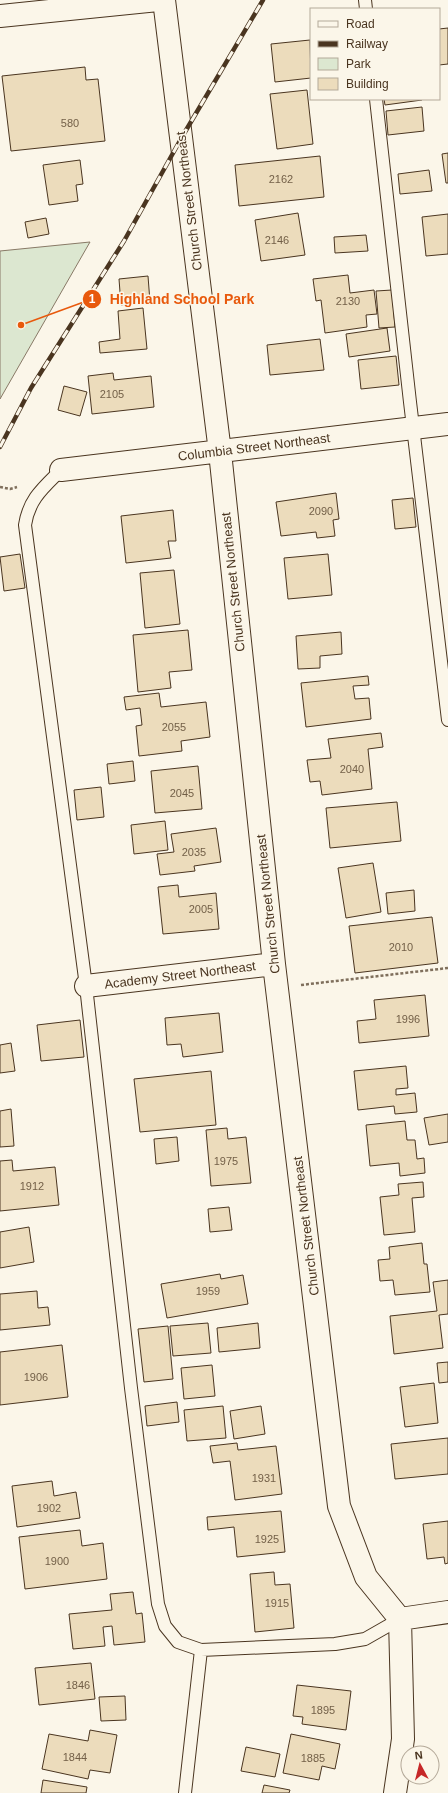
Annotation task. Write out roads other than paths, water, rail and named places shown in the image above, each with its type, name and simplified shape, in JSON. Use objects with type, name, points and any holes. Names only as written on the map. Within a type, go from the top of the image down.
[{"type":"street","points":[[0,16],[158,0]]},
{"type":"street","name":"Church Street Northeast","points":[[164,0],[220,452],[274,964],[339,1506],[366,1577],[400,1619]]},
{"type":"street","name":"Columbia Street Northeast","points":[[61,470],[448,424]]},
{"type":"street","name":"Academy Street Northeast","points":[[86,986],[274,964]]},
{"type":"street","points":[[395,1793],[403,1739],[400,1619],[448,1612]]},
{"type":"lane","points":[[376,100],[448,720]]},
{"type":"lane","points":[[61,470],[34,498],[27,512],[25,524],[86,986],[131,1388],[158,1604],[165,1626],[178,1642],[201,1650],[335,1644],[365,1638],[400,1619]]},
{"type":"lane","points":[[185,1793],[201,1650]]},
{"type":"railway","points":[[0,447],[31,388],[124,241],[182,137],[263,0]]},
{"type":"place","name":"Highland School Park","points":[[21,325]]}]
